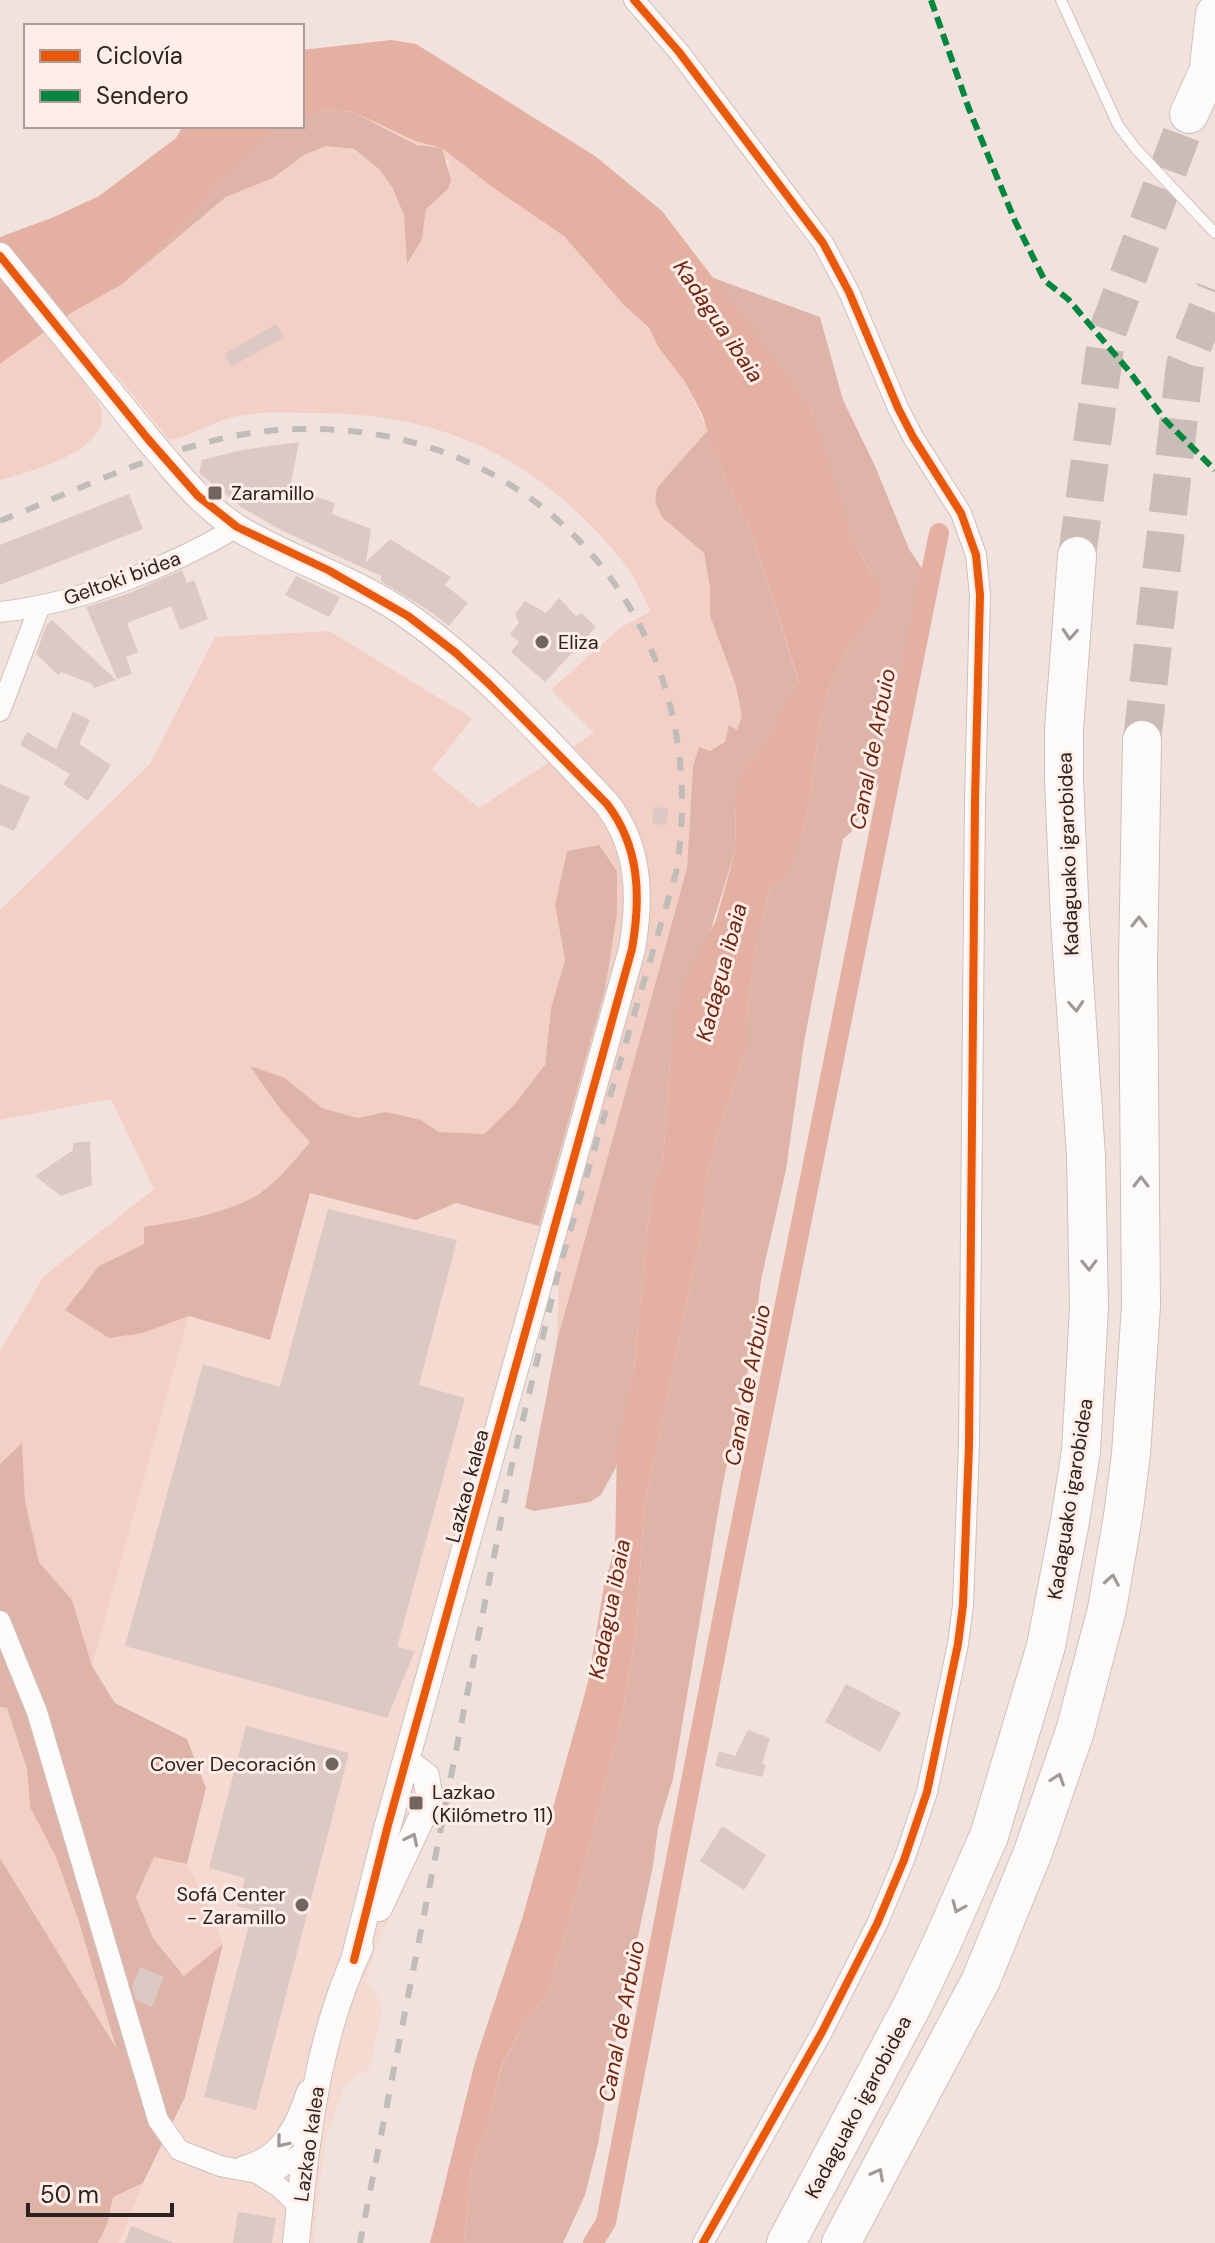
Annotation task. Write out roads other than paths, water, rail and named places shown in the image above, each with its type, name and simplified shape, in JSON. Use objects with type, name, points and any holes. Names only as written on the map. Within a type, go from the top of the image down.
[{"type":"highway","points":[[1189,114],[1211,66],[1215,14]]},
{"type":"highway","name":"Kadaguako igarobidea","points":[[786,2243],[913,2004],[989,1836],[1046,1646],[1081,1451],[1089,1295],[1086,1156],[1064,780],[1064,729],[1077,556]]},
{"type":"highway","points":[[841,2243],[981,1980],[1033,1852],[1075,1731],[1107,1609],[1123,1516],[1141,1306],[1138,963],[1142,740]]},
{"type":"street","points":[[634,0],[688,63],[823,243],[849,292],[898,408],[961,513],[976,555],[980,595],[975,785],[969,1445],[963,1605],[958,1644],[927,1792],[904,1860],[877,1924],[822,2032],[703,2243]]},
{"type":"street","name":"Lazkao kalea","points":[[0,256],[198,496],[237,527],[340,576],[408,616],[456,653],[489,684],[618,817],[629,843],[639,893],[632,949],[406,1761],[354,1960],[293,2129],[271,2156],[247,2166],[220,2166]]},
{"type":"street","name":"Geltoki bidea","points":[[0,612],[39,608],[174,562],[237,527]]},
{"type":"street","points":[[0,711],[39,608]]},
{"type":"street","points":[[0,1621],[37,1712],[158,2120],[179,2150],[220,2166],[257,2173],[279,2169],[305,2151]]},
{"type":"street","name":"Lazkao kalea","points":[[354,1960],[430,1800],[426,1776],[406,1761]]},
{"type":"street","name":"Lazkao kalea","points":[[296,2243],[305,2151],[324,2045]]},
{"type":"street","points":[[257,2173],[279,2187],[300,2207]]},
{"type":"lane","points":[[1061,0],[1118,125],[1215,233]]},
{"type":"water","name":"Kadagua ibaia","points":[[391,40],[416,44],[595,156],[662,211],[812,411],[852,540],[881,590],[881,607],[851,643],[830,686],[819,728],[810,801],[802,835],[783,878],[771,884],[756,943],[746,1051],[707,1177],[701,1234],[644,1508],[636,1633],[622,1717],[547,1996],[524,2022],[501,2067],[488,2125],[472,2165],[464,2243],[430,2243],[475,2062],[523,1916],[588,1682],[604,1586],[615,1548],[617,1451],[634,1369],[651,1194],[663,1161],[677,1012],[684,984],[716,920],[736,848],[735,798],[743,769],[763,745],[799,682],[749,525],[722,471],[702,414],[649,328],[623,304],[564,236],[442,148],[415,141],[353,112],[327,110],[304,116],[304,50]]},
{"type":"water","points":[[182,128],[280,128],[210,193],[183,228],[121,285],[71,313],[0,364],[0,237],[99,196],[176,138]]},
{"type":"waterway","name":"Canal de Arbuio","points":[[593,2243],[606,2222],[732,1569],[939,533]]},
{"type":"tunnel","points":[[1077,556],[1107,333],[1189,114]]},
{"type":"tunnel","points":[[1142,740],[1185,365],[1215,290]]},
{"type":"railway","points":[[0,521],[137,465],[209,442],[280,430],[372,434],[455,457],[528,497],[589,552],[636,619],[668,697],[682,782],[676,873],[559,1269],[511,1469],[360,2243]]},
{"type":"place","name":"Zaramillo","points":[[215,493]]},
{"type":"place","name":"Eliza","points":[[542,642]]},
{"type":"place","name":"Cover Decoración","points":[[332,1764]]},
{"type":"place","name":"Lazkao (Kilómetro 11)","points":[[416,1803]]},
{"type":"place","name":"Sofá Center - Zaramillo","points":[[302,1905]]}]
